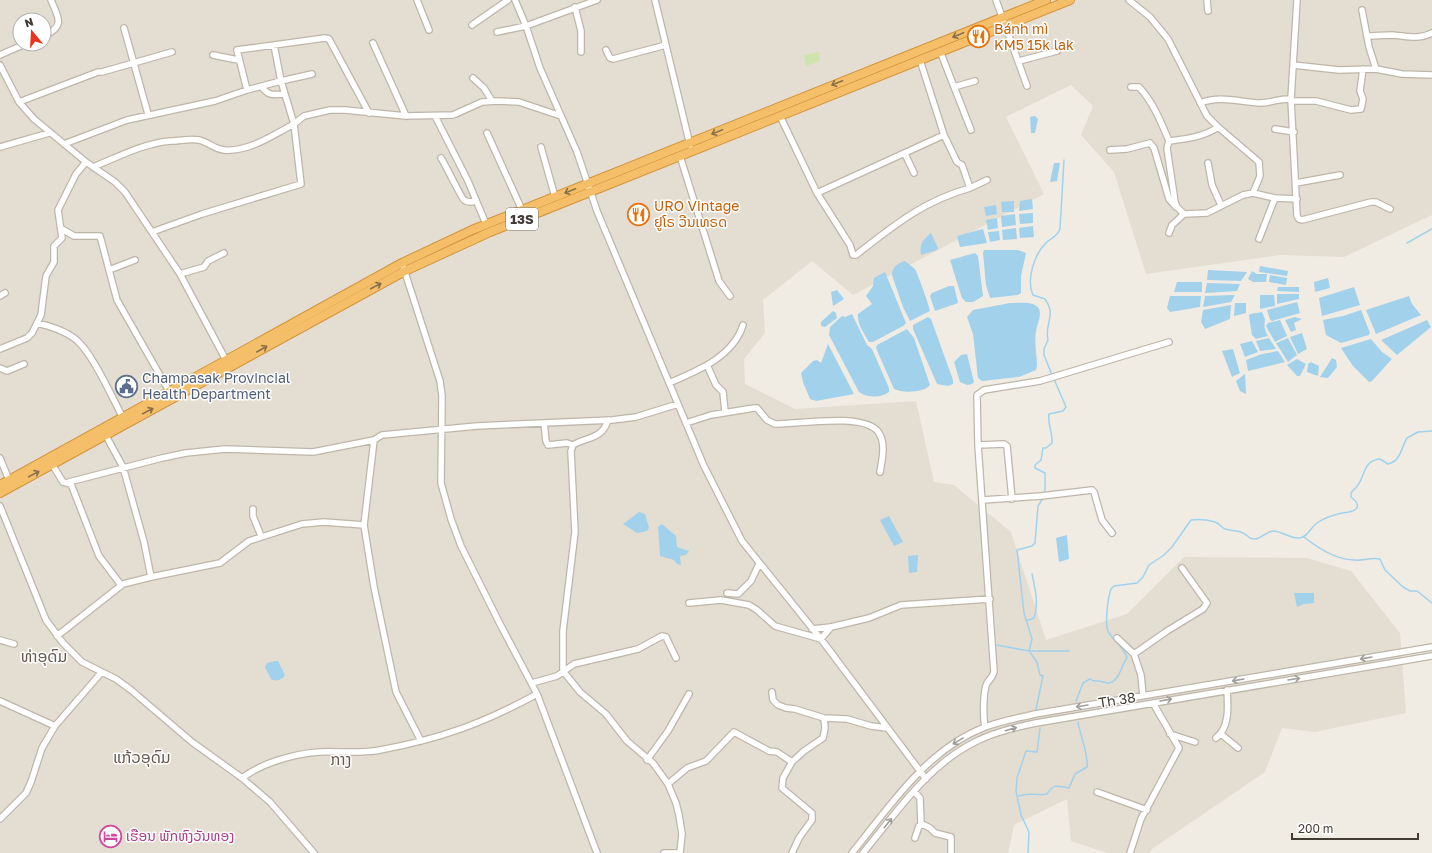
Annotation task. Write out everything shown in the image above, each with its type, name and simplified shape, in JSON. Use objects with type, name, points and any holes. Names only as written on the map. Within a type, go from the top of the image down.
[{"type":"highway","name":"13S","points":[[0,493],[122,416],[472,230],[588,184],[780,116],[894,66],[920,60],[940,52],[1046,0]]},
{"type":"highway","name":"13S","points":[[0,485],[106,434],[230,367],[403,267],[680,156],[691,147],[894,66],[1004,20],[1070,0]]},
{"type":"highway","points":[[472,230],[475,239]]},
{"type":"street","points":[[51,0],[57,12],[59,24],[52,31]]},
{"type":"street","points":[[417,0],[429,30]]},
{"type":"street","points":[[472,25],[508,0]]},
{"type":"street","points":[[514,0],[526,26],[540,68],[577,152],[590,192],[704,466],[746,547],[821,639],[926,779]]},
{"type":"street","points":[[497,32],[526,26],[597,0]]},
{"type":"street","points":[[655,0],[691,147]]},
{"type":"street","points":[[996,0],[1027,86]]},
{"type":"street","points":[[1129,0],[1161,29],[1207,116],[1259,162],[1260,176],[1253,193]]},
{"type":"street","points":[[1207,0],[1208,12]]},
{"type":"street","points":[[1297,0],[1292,100],[1297,216],[1302,220],[1371,202],[1376,202],[1390,209]]},
{"type":"street","points":[[575,7],[581,30],[581,52]]},
{"type":"street","points":[[1362,10],[1376,69]]},
{"type":"street","points":[[124,28],[148,114]]},
{"type":"street","points":[[1367,36],[1393,35],[1412,38],[1425,37],[1432,33]]},
{"type":"street","points":[[246,90],[238,60],[237,50],[327,38],[369,113]]},
{"type":"street","points":[[373,44],[406,116]]},
{"type":"street","points":[[152,232],[202,214],[301,184],[294,124],[284,94],[274,45]]},
{"type":"street","points":[[606,50],[610,58],[613,59],[666,45]]},
{"type":"street","points":[[0,55],[12,50]]},
{"type":"street","points":[[1019,61],[1057,51]]},
{"type":"street","points":[[19,102],[98,72],[172,52]]},
{"type":"street","points":[[940,52],[971,130]]},
{"type":"street","points":[[212,55],[238,60]]},
{"type":"street","points":[[920,60],[944,135],[957,162],[962,165],[970,188]]},
{"type":"street","points":[[0,65],[19,102],[34,119],[86,162],[120,187],[180,274],[230,367]]},
{"type":"street","points":[[1293,65],[1339,70],[1376,69],[1402,74],[1432,75]]},
{"type":"street","points":[[1200,103],[1217,98],[1260,103],[1283,99],[1316,101],[1351,110],[1361,109],[1363,99],[1360,91],[1363,69]]},
{"type":"street","points":[[64,144],[127,120],[148,114],[215,101],[246,90],[312,74]]},
{"type":"street","points":[[473,78],[482,84],[492,101]]},
{"type":"street","points":[[954,87],[975,81]]},
{"type":"street","points":[[1131,87],[1139,86],[1145,93],[1169,141],[1167,148],[1177,208]]},
{"type":"street","points":[[262,87],[266,93],[272,95],[284,94]]},
{"type":"street","points":[[93,166],[149,145],[169,141],[199,140],[217,148],[235,150],[263,141],[294,124],[304,116],[330,110],[406,116],[453,115],[482,102],[492,101],[519,102],[561,116]]},
{"type":"street","points":[[435,116],[468,181],[486,224]]},
{"type":"street","points":[[780,116],[817,193],[850,245],[854,256],[916,210],[950,193],[970,188],[987,180]]},
{"type":"street","points":[[1169,141],[1183,140],[1210,133],[1218,127]]},
{"type":"street","points":[[1275,129],[1294,132]]},
{"type":"street","points":[[0,147],[50,133]]},
{"type":"street","points":[[487,133],[522,210]]},
{"type":"street","points":[[817,193],[944,135]]},
{"type":"street","points":[[1110,150],[1127,149],[1150,143],[1154,148],[1169,199],[1184,214]]},
{"type":"street","points":[[541,147],[555,197]]},
{"type":"street","points":[[905,154],[914,173]]},
{"type":"street","points":[[680,156],[719,281],[730,296]]},
{"type":"street","points":[[441,158],[456,183],[461,198],[470,203],[476,201]]},
{"type":"street","points":[[0,349],[27,338],[41,315],[46,276],[54,262],[54,246],[62,238],[62,229],[58,210],[76,174],[86,162]]},
{"type":"street","points":[[1208,163],[1212,185],[1221,205]]},
{"type":"street","points":[[1296,183],[1340,175]]},
{"type":"street","points":[[1169,233],[1172,225],[1184,214],[1207,213],[1243,195],[1253,193],[1275,198],[1296,199]]},
{"type":"street","points":[[1259,239],[1275,198]]},
{"type":"street","points":[[62,229],[74,236],[100,236],[117,300],[168,391]]},
{"type":"street","points":[[180,274],[204,267],[208,261],[224,253]]},
{"type":"street","points":[[109,270],[135,260]]},
{"type":"street","points":[[403,267],[440,381],[442,396],[441,483],[451,519],[461,546],[496,617],[537,694],[597,853]]},
{"type":"street","points":[[37,323],[54,327],[76,338],[91,359],[122,416]]},
{"type":"street","points":[[669,383],[707,364],[724,352],[738,337],[743,325]]},
{"type":"street","points":[[985,727],[985,695],[987,684],[992,678],[994,672],[976,399],[980,392],[1053,377],[1169,342]]},
{"type":"street","points":[[0,368],[7,371],[24,364]]},
{"type":"street","points":[[707,364],[716,386],[723,392],[725,412]]},
{"type":"street","points":[[50,461],[63,482],[69,482],[162,458],[202,452],[235,449],[313,452],[374,440],[382,435],[441,429],[608,420],[636,417],[678,404]]},
{"type":"street","points":[[686,423],[725,412],[757,408],[766,420],[774,424],[848,421],[869,425],[880,434],[883,442],[880,472]]},
{"type":"street","points":[[544,423],[546,441],[548,445],[567,443],[573,445],[597,436],[606,427],[608,420]]},
{"type":"street","points":[[106,434],[123,468],[144,542],[151,577]]},
{"type":"street","points":[[374,440],[366,524],[364,525],[374,587],[396,692],[421,741]]},
{"type":"street","points":[[978,445],[1004,444],[1007,446],[1012,499]]},
{"type":"street","points":[[573,445],[571,451],[575,532],[563,631],[563,671],[580,692],[606,714],[627,740],[647,760],[653,763],[668,784],[676,802],[682,834],[680,853],[664,853]]},
{"type":"street","points":[[0,458],[9,480]]},
{"type":"street","points":[[69,482],[99,556],[121,585]]},
{"type":"street","points":[[983,500],[1012,499],[1092,490],[1094,492],[1102,520],[1112,533]]},
{"type":"street","points":[[0,506],[44,614],[57,636],[82,662],[101,673],[116,679],[192,742],[242,778],[270,802],[314,853]]},
{"type":"street","points":[[253,509],[253,516],[261,536]]},
{"type":"street","points":[[57,636],[121,585],[151,577],[220,563],[248,541],[261,536],[312,523],[364,525]]},
{"type":"street","points":[[727,593],[738,594],[751,581],[759,564]]},
{"type":"street","points":[[1134,654],[1167,631],[1203,610],[1207,603],[1182,568]]},
{"type":"street","points":[[812,629],[831,627],[868,618],[901,605],[990,599]]},
{"type":"street","points":[[689,603],[721,600],[749,605],[775,626],[821,639]]},
{"type":"street","points":[[821,639],[831,627]]},
{"type":"street","points":[[532,683],[557,676],[574,664],[638,649],[662,636],[666,637],[676,658]]},
{"type":"street","points":[[1117,638],[1134,654],[1141,674],[1143,696]]},
{"type":"street","points":[[0,640],[14,644]]},
{"type":"street","name":"Th 38","points":[[852,853],[919,771],[954,743],[985,727],[1035,714],[1432,647]]},
{"type":"street","points":[[1386,655],[1388,663]]},
{"type":"street","name":"Th 38","points":[[863,853],[914,791],[926,779],[958,752],[989,735],[1036,723],[1114,709],[1432,656]]},
{"type":"street","points":[[0,819],[26,792],[31,782],[42,748],[55,726],[101,673]]},
{"type":"street","points":[[1227,690],[1228,704],[1226,720],[1219,736],[1238,748]]},
{"type":"street","points":[[772,692],[773,700],[778,705],[824,718],[846,719],[871,726],[887,728]]},
{"type":"street","points":[[242,778],[255,770],[300,755],[318,752],[378,751],[421,741],[476,724],[537,694]]},
{"type":"street","points":[[647,760],[668,731],[689,694]]},
{"type":"street","points":[[0,701],[55,726]]},
{"type":"street","points":[[1114,701],[1114,709]]},
{"type":"street","points":[[1130,853],[1139,824],[1162,777],[1179,748],[1153,703]]},
{"type":"street","points":[[792,853],[799,838],[812,820],[813,816],[812,813],[782,788],[783,778],[792,762],[804,751],[824,738],[824,718]]},
{"type":"street","points":[[668,784],[687,768],[706,761],[734,732],[769,751],[777,752],[792,762]]},
{"type":"street","points":[[1170,734],[1195,742]]},
{"type":"street","points":[[914,791],[920,798],[921,824],[918,827],[915,838]]},
{"type":"street","points":[[1097,792],[1147,810]]},
{"type":"street","points":[[921,824],[935,832],[951,837],[951,853]]},
{"type":"shaded area","points":[[0,0],[1432,0],[1432,215],[1344,257],[1280,255],[1146,274],[1114,172],[1081,135],[1093,106],[1071,85],[1006,117],[1044,194],[853,295],[812,261],[763,300],[765,333],[744,359],[745,384],[795,409],[916,401],[934,482],[954,485],[1011,532],[1046,640],[1127,614],[1184,557],[1307,558],[1351,571],[1400,633],[1406,713],[1315,732],[1282,728],[1265,772],[1152,849],[1150,853],[1107,853],[1071,841],[1067,799],[1014,825],[1008,853],[0,853]]},
{"type":"green space","points":[[819,52],[820,61],[806,66],[804,55]]},
{"type":"water","points":[[1035,116],[1038,119],[1035,133],[1031,133],[1030,117]]},
{"type":"water","points":[[1054,163],[1060,163],[1057,181],[1050,182]]},
{"type":"water","points":[[1032,199],[1033,209],[1019,211],[1020,201]]},
{"type":"water","points":[[1014,201],[1014,212],[1002,212],[1001,202]]},
{"type":"water","points":[[996,205],[997,214],[986,216],[984,207]]},
{"type":"water","points":[[1033,213],[1033,223],[1020,224],[1019,214]]},
{"type":"water","points":[[1015,214],[1016,225],[1002,227],[1001,216]]},
{"type":"water","points":[[997,218],[998,228],[988,230],[986,220]]},
{"type":"water","points":[[1033,226],[1034,237],[1020,238],[1019,228]]},
{"type":"water","points":[[1016,228],[1017,239],[1003,240],[1002,230]]},
{"type":"water","points":[[983,229],[987,243],[960,247],[957,236]]},
{"type":"water","points":[[999,231],[1000,240],[990,242],[988,232]]},
{"type":"water","points":[[931,233],[938,248],[937,250],[921,255],[922,242]]},
{"type":"water","points":[[984,250],[1018,250],[1026,253],[1021,276],[1021,293],[1018,295],[990,298],[986,285]]},
{"type":"water","points":[[975,253],[978,256],[983,296],[973,302],[966,302],[962,298],[950,260]]},
{"type":"water","points":[[905,261],[915,269],[930,311],[910,321],[903,307],[892,275],[896,266]]},
{"type":"water","points":[[1260,266],[1288,271],[1287,276],[1259,272]]},
{"type":"water","points":[[1208,270],[1247,272],[1241,281],[1207,280]]},
{"type":"water","points":[[1252,271],[1257,274],[1267,274],[1266,282],[1253,282],[1248,279]]},
{"type":"water","points":[[885,272],[906,323],[873,342],[869,342],[860,325],[858,314],[872,304],[866,296],[873,286],[874,278]]},
{"type":"water","points":[[1270,275],[1287,278],[1286,285],[1269,282]]},
{"type":"water","points":[[1328,278],[1330,288],[1315,292],[1314,282]]},
{"type":"water","points":[[1177,282],[1202,282],[1202,292],[1174,292]]},
{"type":"water","points":[[1207,283],[1240,284],[1237,291],[1205,293]]},
{"type":"water","points":[[949,286],[954,286],[958,303],[935,311],[930,296],[932,293]]},
{"type":"water","points":[[1278,287],[1299,287],[1299,292],[1277,291]]},
{"type":"water","points":[[1354,287],[1360,305],[1322,316],[1319,298]]},
{"type":"water","points":[[837,290],[844,299],[833,306],[831,292]]},
{"type":"water","points":[[1277,294],[1299,294],[1299,299],[1277,304]]},
{"type":"water","points":[[1235,295],[1231,302],[1203,307],[1205,296]]},
{"type":"water","points":[[1260,295],[1274,295],[1275,306],[1260,309]]},
{"type":"water","points":[[1170,296],[1201,296],[1200,307],[1170,312],[1167,308]]},
{"type":"water","points":[[1409,296],[1412,304],[1421,315],[1376,334],[1366,310]]},
{"type":"water","points":[[1297,302],[1300,313],[1272,321],[1270,320],[1267,310]]},
{"type":"water","points":[[1010,303],[1033,304],[1039,309],[1040,315],[1035,335],[1036,370],[1019,377],[982,381],[978,378],[973,334],[967,317],[973,310]]},
{"type":"water","points":[[1235,303],[1246,303],[1246,313],[1234,316]]},
{"type":"water","points":[[1231,305],[1230,319],[1205,329],[1201,322],[1203,310]]},
{"type":"water","points":[[1361,310],[1370,333],[1369,335],[1341,343],[1326,335],[1323,320],[1343,316]]},
{"type":"water","points":[[833,311],[836,313],[837,318],[825,327],[821,326],[821,322]]},
{"type":"water","points":[[1262,312],[1265,319],[1264,326],[1268,336],[1256,339],[1252,335],[1249,316],[1250,314]]},
{"type":"water","points":[[852,314],[867,345],[872,349],[889,388],[889,392],[886,394],[870,396],[859,392],[829,335],[830,327],[842,316],[845,317]]},
{"type":"water","points":[[928,317],[931,319],[953,380],[953,384],[948,386],[937,384],[913,329],[913,325]]},
{"type":"water","points":[[1295,317],[1302,319],[1294,323],[1296,330],[1291,332],[1285,320]]},
{"type":"water","points":[[1280,320],[1287,336],[1275,342],[1266,326],[1268,323]]},
{"type":"water","points":[[1427,320],[1431,327],[1397,355],[1381,340]]},
{"type":"water","points":[[907,329],[914,338],[930,385],[923,390],[907,392],[894,389],[876,348],[877,345]]},
{"type":"water","points":[[1302,333],[1307,349],[1298,354],[1290,337]]},
{"type":"water","points":[[1269,338],[1276,349],[1260,351],[1256,341]]},
{"type":"water","points":[[1288,338],[1297,355],[1288,362],[1276,343]]},
{"type":"water","points":[[1371,339],[1382,352],[1392,359],[1372,381],[1369,382],[1353,366],[1341,348]]},
{"type":"water","points":[[1252,341],[1258,352],[1245,357],[1240,344]]},
{"type":"water","points":[[828,344],[854,394],[816,401],[810,399],[801,373],[813,361],[817,360],[821,363]]},
{"type":"water","points":[[1233,349],[1240,373],[1232,377],[1222,351]]},
{"type":"water","points":[[1278,351],[1285,362],[1248,371],[1246,360],[1262,354]]},
{"type":"water","points":[[967,354],[974,382],[967,385],[960,382],[954,362],[961,355]]},
{"type":"water","points":[[1332,358],[1336,360],[1337,367],[1328,378],[1320,377]]},
{"type":"water","points":[[1297,359],[1306,364],[1300,376],[1297,376],[1287,365]]},
{"type":"water","points":[[1311,362],[1319,366],[1318,376],[1307,372],[1308,364]]},
{"type":"water","points":[[1245,374],[1246,394],[1240,391],[1236,381]]},
{"type":"water","points":[[639,512],[645,514],[649,528],[647,531],[637,533],[623,524]]},
{"type":"water","points":[[889,516],[903,542],[894,546],[880,520]]},
{"type":"water","points":[[662,524],[676,536],[677,547],[689,551],[686,555],[680,556],[681,565],[677,564],[674,560],[660,556],[658,527]]},
{"type":"water","points":[[1067,535],[1069,559],[1059,562],[1056,538]]},
{"type":"water","points":[[918,555],[917,572],[909,573],[908,556]]},
{"type":"water","points":[[1294,593],[1314,593],[1314,603],[1304,604],[1297,607]]},
{"type":"water","points":[[278,661],[285,675],[281,679],[273,680],[265,667],[267,663]]},
{"type":"waterway","points":[[1052,375],[1044,355],[1044,349],[1048,340],[1047,334],[1050,310],[1045,299],[1033,295],[1030,282],[1032,267],[1038,253],[1060,229],[1064,160]]},
{"type":"waterway","points":[[1407,243],[1432,229]]},
{"type":"waterway","points":[[1045,492],[1045,473],[1035,468],[1035,465],[1041,460],[1043,448],[1046,448],[1052,443],[1049,414],[1063,411],[1066,407],[1054,379]]},
{"type":"waterway","points":[[1076,701],[1083,683],[1090,679],[1107,683],[1113,682],[1118,676],[1127,658],[1124,651],[1109,633],[1108,629],[1107,611],[1111,589],[1114,586],[1137,583],[1143,577],[1149,565],[1164,555],[1172,547],[1191,520],[1215,522],[1225,529],[1241,532],[1253,539],[1259,538],[1273,531],[1296,538],[1302,538],[1323,519],[1356,509],[1357,504],[1351,497],[1351,493],[1358,485],[1371,462],[1380,459],[1388,464],[1396,460],[1407,438],[1418,432],[1432,431]]},
{"type":"waterway","points":[[1036,709],[1043,676],[1040,675],[1037,662],[1029,651],[1032,639],[1024,613],[1017,550],[1032,546],[1035,543],[1038,506],[1043,498]]},
{"type":"waterway","points":[[1304,537],[1322,550],[1334,556],[1348,560],[1380,559],[1385,570],[1403,587],[1410,591],[1417,591],[1432,603]]},
{"type":"waterway","points":[[1026,621],[1034,618],[1036,607],[1036,596],[1032,574]]},
{"type":"waterway","points":[[997,645],[1029,651],[1069,651]]},
{"type":"waterway","points":[[1019,796],[1026,794],[1047,794],[1056,786],[1069,788],[1075,774],[1087,767],[1087,757],[1078,722]]},
{"type":"waterway","points":[[1028,853],[1029,832],[1021,815],[1016,791],[1017,778],[1026,751],[1037,752],[1040,728]]},
{"type":"place","name":"Bánh mì KM5 15k lak","points":[[979,37]]},
{"type":"place","name":"URO Vintage ຢູໂຣ ວີນເທຣດ","points":[[639,214]]},
{"type":"place","name":"Champasak Provincial Health Department","points":[[127,386]]},
{"type":"place","name":"ເຮືອນ ພັກຫົງວັນທອງ","points":[[111,836]]},
{"type":"district","name":"ທ່າອຸດົມ","points":[[44,656]]},
{"type":"district","name":"ແກ້ວອຸດົມ","points":[[142,757]]},
{"type":"district","name":"ກາງ","points":[[341,759]]}]
